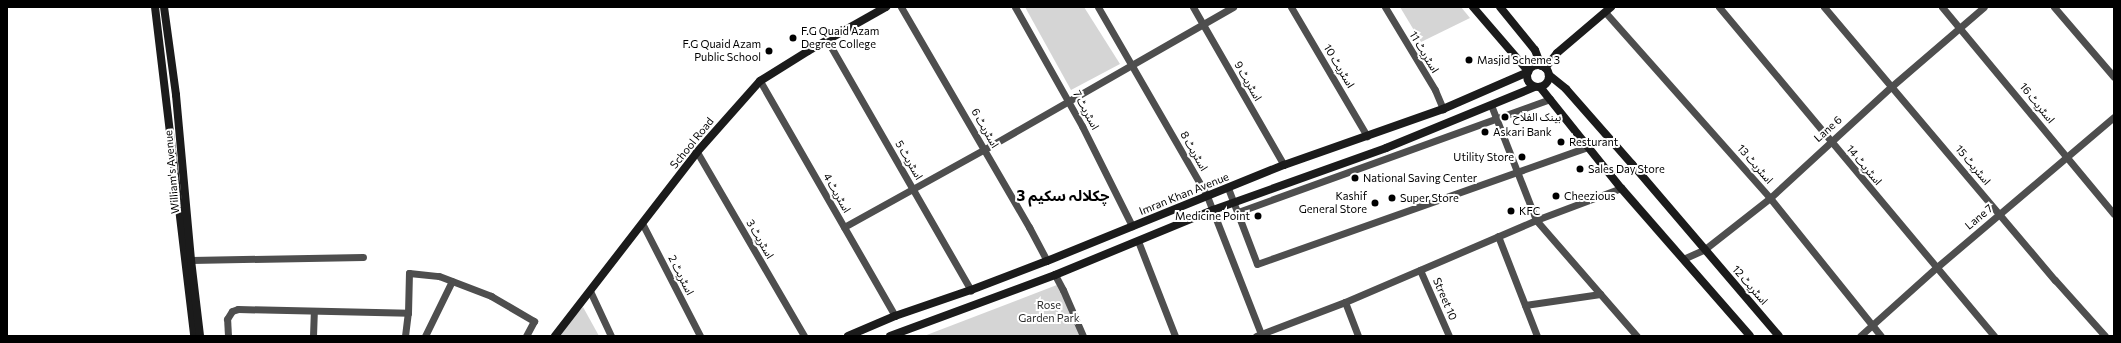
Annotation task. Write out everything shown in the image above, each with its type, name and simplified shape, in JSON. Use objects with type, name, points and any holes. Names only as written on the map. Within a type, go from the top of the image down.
[{"type":"street","points":[[155,7],[194,336]]},
{"type":"street","name":"William's Avenue","points":[[164,7],[176,95],[191,260],[200,336]]},
{"type":"street","name":"School Road","points":[[555,336],[697,152],[760,81],[827,40],[886,7]]},
{"type":"street","name":"اسٹریٹ 6","points":[[901,7],[985,149],[1047,261]]},
{"type":"street","name":"اسٹریٹ 7","points":[[1015,7],[1069,101],[1132,226]]},
{"type":"street","name":"اسٹریٹ 8","points":[[1098,7],[1207,196],[1260,335]]},
{"type":"street","name":"اسٹریٹ 9","points":[[1193,7],[1284,165]]},
{"type":"street","points":[[844,227],[985,149],[1233,7]]},
{"type":"street","name":"اسٹریٹ 10","points":[[1292,7],[1367,136]]},
{"type":"street","name":"اسٹریٹ 11","points":[[1385,7],[1435,90],[1443,109]]},
{"type":"street","points":[[1473,7],[1528,72],[1528,81],[1550,99],[1621,188],[1750,336]]},
{"type":"street","points":[[890,336],[910,333],[1213,210],[1386,148],[1537,87],[1548,81],[1545,70],[1535,50],[1500,7]]},
{"type":"street","name":"اسٹریٹ 14","points":[[1719,7],[1994,336]]},
{"type":"street","name":"اسٹریٹ 15","points":[[1824,7],[2055,280],[2105,336]]},
{"type":"street","name":"اسٹریٹ 16","points":[[1942,7],[2114,214]]},
{"type":"street","name":"Lane 6","points":[[1683,259],[1705,249],[1770,198],[1830,141],[1984,7]]},
{"type":"street","points":[[2054,7],[2114,77]]},
{"type":"street","points":[[1545,70],[1557,53],[1608,9]]},
{"type":"street","name":"اسٹریٹ 13","points":[[1608,9],[1770,198],[1881,336]]},
{"type":"street","name":"اسٹریٹ 5","points":[[827,40],[971,290]]},
{"type":"street","points":[[1528,72],[1535,66],[1545,70]]},
{"type":"street","name":"اسٹریٹ 12","points":[[1545,70],[1566,89],[1779,336]]},
{"type":"street","name":"Imran Khan Avenue","points":[[848,336],[895,316],[971,290],[1047,261],[1284,165],[1443,109],[1528,72]]},
{"type":"street","name":"اسٹریٹ 4","points":[[760,81],[895,316]]},
{"type":"street","points":[[1238,212],[1550,99]]},
{"type":"street","points":[[1491,105],[1536,220],[1637,336]]},
{"type":"street","name":"Lane 7","points":[[1860,336],[1937,267],[2114,116]]},
{"type":"street","points":[[1228,188],[1257,264],[1588,147]]},
{"type":"street","name":"اسٹریٹ 3","points":[[697,152],[804,336]]},
{"type":"street","points":[[1260,335],[1345,302],[1536,220],[1621,188]]},
{"type":"street","name":"اسٹریٹ 2","points":[[642,223],[700,336]]},
{"type":"street","points":[[1498,236],[1537,336]]},
{"type":"street","points":[[1138,241],[1175,336]]},
{"type":"street","points":[[191,260],[363,258]]},
{"type":"street","name":"Street 10","points":[[1420,270],[1448,336]]},
{"type":"street","points":[[405,336],[408,313],[409,273],[439,276],[491,296],[534,321],[526,336]]},
{"type":"street","points":[[1055,275],[1083,336]]},
{"type":"street","points":[[426,336],[452,281]]},
{"type":"street","points":[[590,291],[612,336]]},
{"type":"street","points":[[1525,305],[1600,294]]},
{"type":"street","points":[[1345,302],[1358,336]]},
{"type":"street","points":[[228,336],[227,319],[232,311],[238,309],[408,313]]},
{"type":"street","points":[[314,311],[314,336]]},
{"type":"green space","points":[[1025,7],[1084,7],[1120,64],[1071,90]]},
{"type":"green space","points":[[1400,7],[1461,7],[1470,18],[1421,42]]},
{"type":"green space","name":"Rose Garden Park","points":[[1062,283],[1083,336],[924,336]]},
{"type":"green space","points":[[583,307],[599,336],[556,336]]},
{"type":"place","name":"F.G Quaid Azam Degree College","points":[[793,38]]},
{"type":"place","name":"F.G Quaid Azam Public School","points":[[769,51]]},
{"type":"place","name":"Masjid Scheme 3","points":[[1469,60]]},
{"type":"place","name":"بینک الفلاح","points":[[1505,117]]},
{"type":"place","name":"Askari Bank","points":[[1485,132]]},
{"type":"place","name":"Resturant","points":[[1561,142]]},
{"type":"place","name":"Utility Store","points":[[1522,157]]},
{"type":"place","name":"Sales Day Store","points":[[1580,169]]},
{"type":"place","name":"National Saving Center","points":[[1355,178]]},
{"type":"place","name":"Cheezious","points":[[1556,196]]},
{"type":"place","name":"Super Store","points":[[1392,198]]},
{"type":"place","name":"Kashif General Store","points":[[1375,203]]},
{"type":"place","name":"KFC","points":[[1511,211]]},
{"type":"place","name":"Medicine Point","points":[[1258,216]]},
{"type":"district","name":"چکلالہ سکیم 3","points":[[1063,196]]}]
